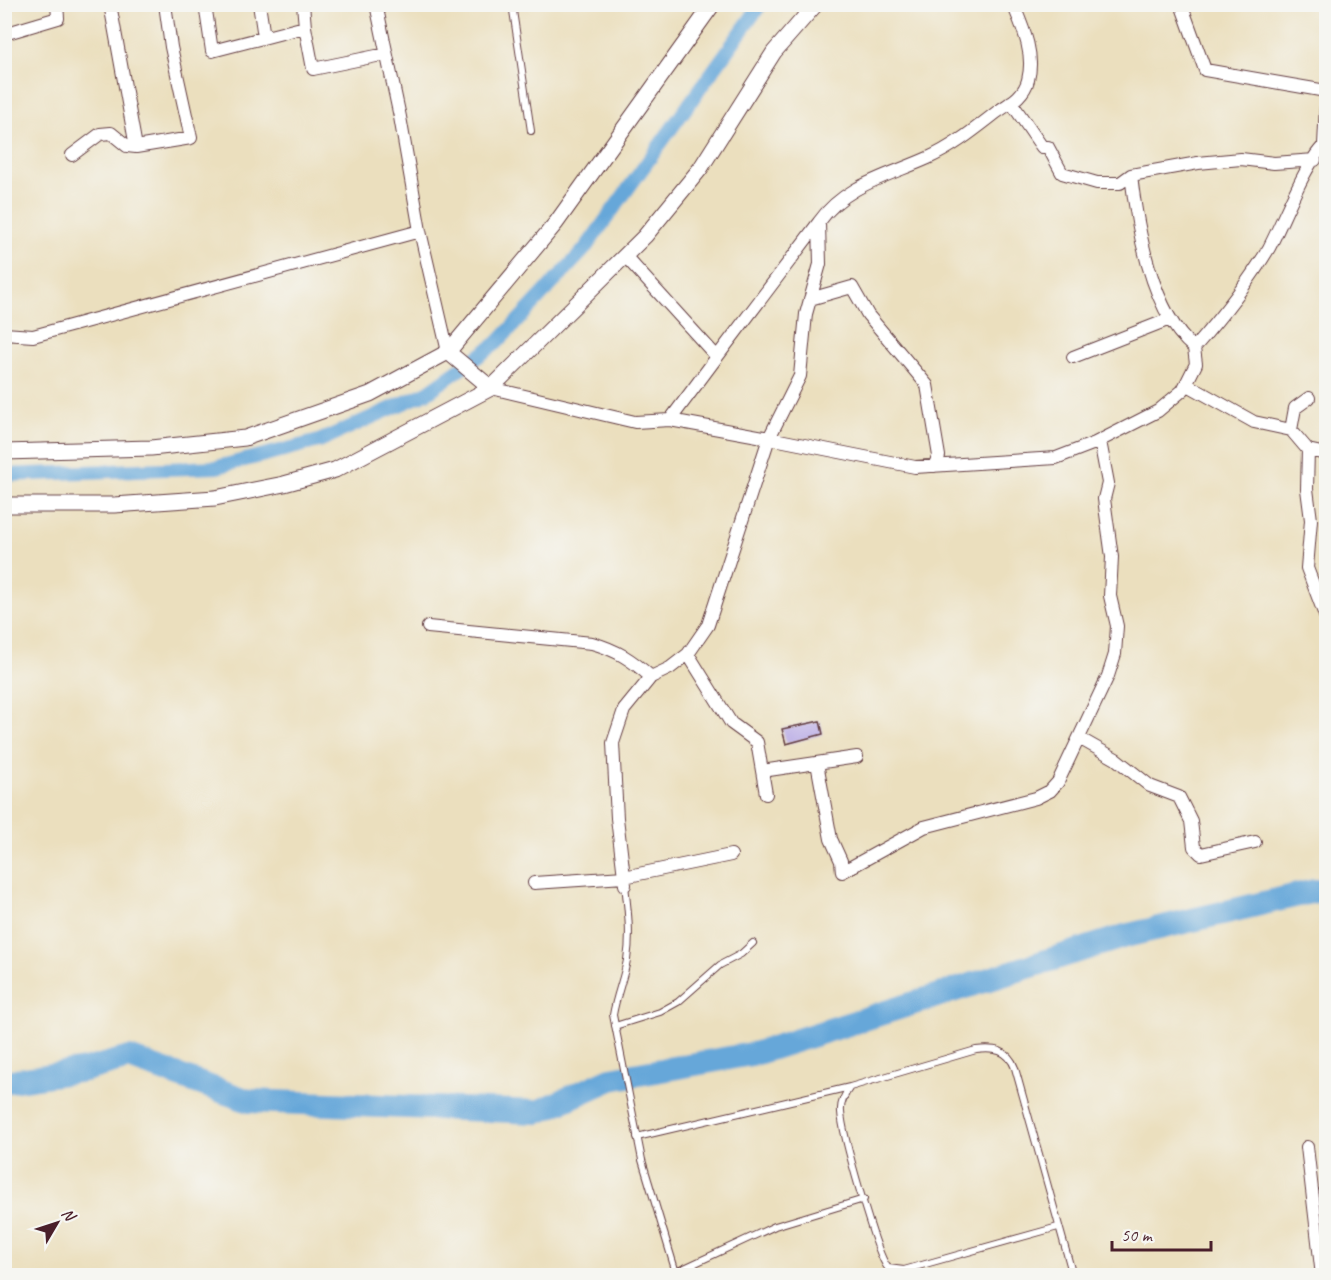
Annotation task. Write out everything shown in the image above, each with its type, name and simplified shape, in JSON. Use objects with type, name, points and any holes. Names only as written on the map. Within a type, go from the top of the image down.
[{"type":"street","points":[[4,34],[58,18],[57,4]]},
{"type":"street","points":[[110,4],[136,147]]},
{"type":"street","points":[[72,155],[100,134],[111,133],[127,146],[136,147],[191,138],[171,47],[165,4]]},
{"type":"street","points":[[205,4],[212,51],[304,27]]},
{"type":"street","points":[[259,4],[264,37]]},
{"type":"street","points":[[303,4],[304,27],[313,69],[386,54]]},
{"type":"street","points":[[376,4],[400,117],[420,231],[452,356],[491,388],[635,422],[670,420],[906,466],[1056,458],[1100,441],[1158,411],[1183,390],[1196,364],[1194,348],[1179,336],[1170,319],[1137,229],[1131,175]]},
{"type":"street","points":[[4,452],[151,448],[246,438],[370,394],[452,356],[556,223],[713,4]]},
{"type":"street","points":[[4,505],[114,505],[204,499],[284,484],[335,470],[491,388],[626,257],[700,169],[774,52],[816,4]]},
{"type":"street","points":[[670,420],[836,201],[870,181],[929,158],[947,148],[1023,93],[1029,79],[1029,50],[1013,4]]},
{"type":"street","points":[[1181,4],[1206,70],[1326,91]]},
{"type":"street","points":[[1011,102],[1042,147],[1048,147],[1062,173],[1097,183],[1120,183],[1131,175],[1241,159],[1274,163],[1322,152]]},
{"type":"street","points":[[1194,348],[1233,304],[1252,276],[1322,152],[1326,105]]},
{"type":"street","points":[[625,881],[617,818],[613,743],[624,710],[651,677],[670,668],[688,654],[708,625],[769,438],[800,376],[806,314],[820,264],[819,222]]},
{"type":"street","points":[[4,334],[33,336],[420,231]]},
{"type":"street","points":[[626,257],[717,357]]},
{"type":"street","points":[[810,299],[852,287],[868,315],[927,385],[939,456],[934,466]]},
{"type":"street","points":[[1073,357],[1170,319]]},
{"type":"street","points":[[1186,384],[1254,422],[1291,430],[1308,450],[1326,454]]},
{"type":"street","points":[[1291,430],[1295,408],[1309,398]]},
{"type":"street","points":[[817,763],[831,839],[842,872],[924,826],[1015,804],[1050,791],[1058,782],[1108,676],[1115,654],[1117,626],[1110,596],[1112,557],[1104,499],[1108,483],[1100,441]]},
{"type":"street","points":[[1308,450],[1307,489],[1311,520],[1307,568],[1326,618]]},
{"type":"street","points":[[428,627],[592,643],[615,649],[651,677]]},
{"type":"street","points":[[688,654],[731,723],[757,741],[766,794]]},
{"type":"street","points":[[1079,738],[1116,759],[1150,786],[1179,797],[1191,821],[1194,847],[1201,854],[1255,842]]},
{"type":"street","points":[[762,771],[856,757]]},
{"type":"street","points":[[534,884],[625,881],[731,855]]},
{"type":"street","points":[[1307,1147],[1322,1275]]},
{"type":"lane","points":[[512,4],[531,131]]},
{"type":"lane","points":[[625,881],[631,930],[627,963],[616,994],[613,1015],[637,1137],[677,1274],[775,1226],[864,1199]]},
{"type":"lane","points":[[615,1026],[660,1012],[678,1002],[720,964],[741,954],[753,943]]},
{"type":"lane","points":[[637,1137],[850,1087],[976,1050],[998,1049],[1005,1053],[1015,1068],[1073,1275]]},
{"type":"lane","points":[[850,1087],[840,1110],[844,1131],[880,1255],[888,1268],[904,1270],[1058,1227]]},
{"type":"building","points":[[820,721],[823,734],[786,744],[782,729]]},
{"type":"waterway","points":[[4,475],[217,467],[319,441],[428,392],[497,343],[584,250],[761,4]]},
{"type":"waterway","points":[[4,1082],[85,1070],[129,1058],[249,1101],[538,1112],[611,1079],[757,1053],[1125,936],[1315,891],[1326,891]]}]
